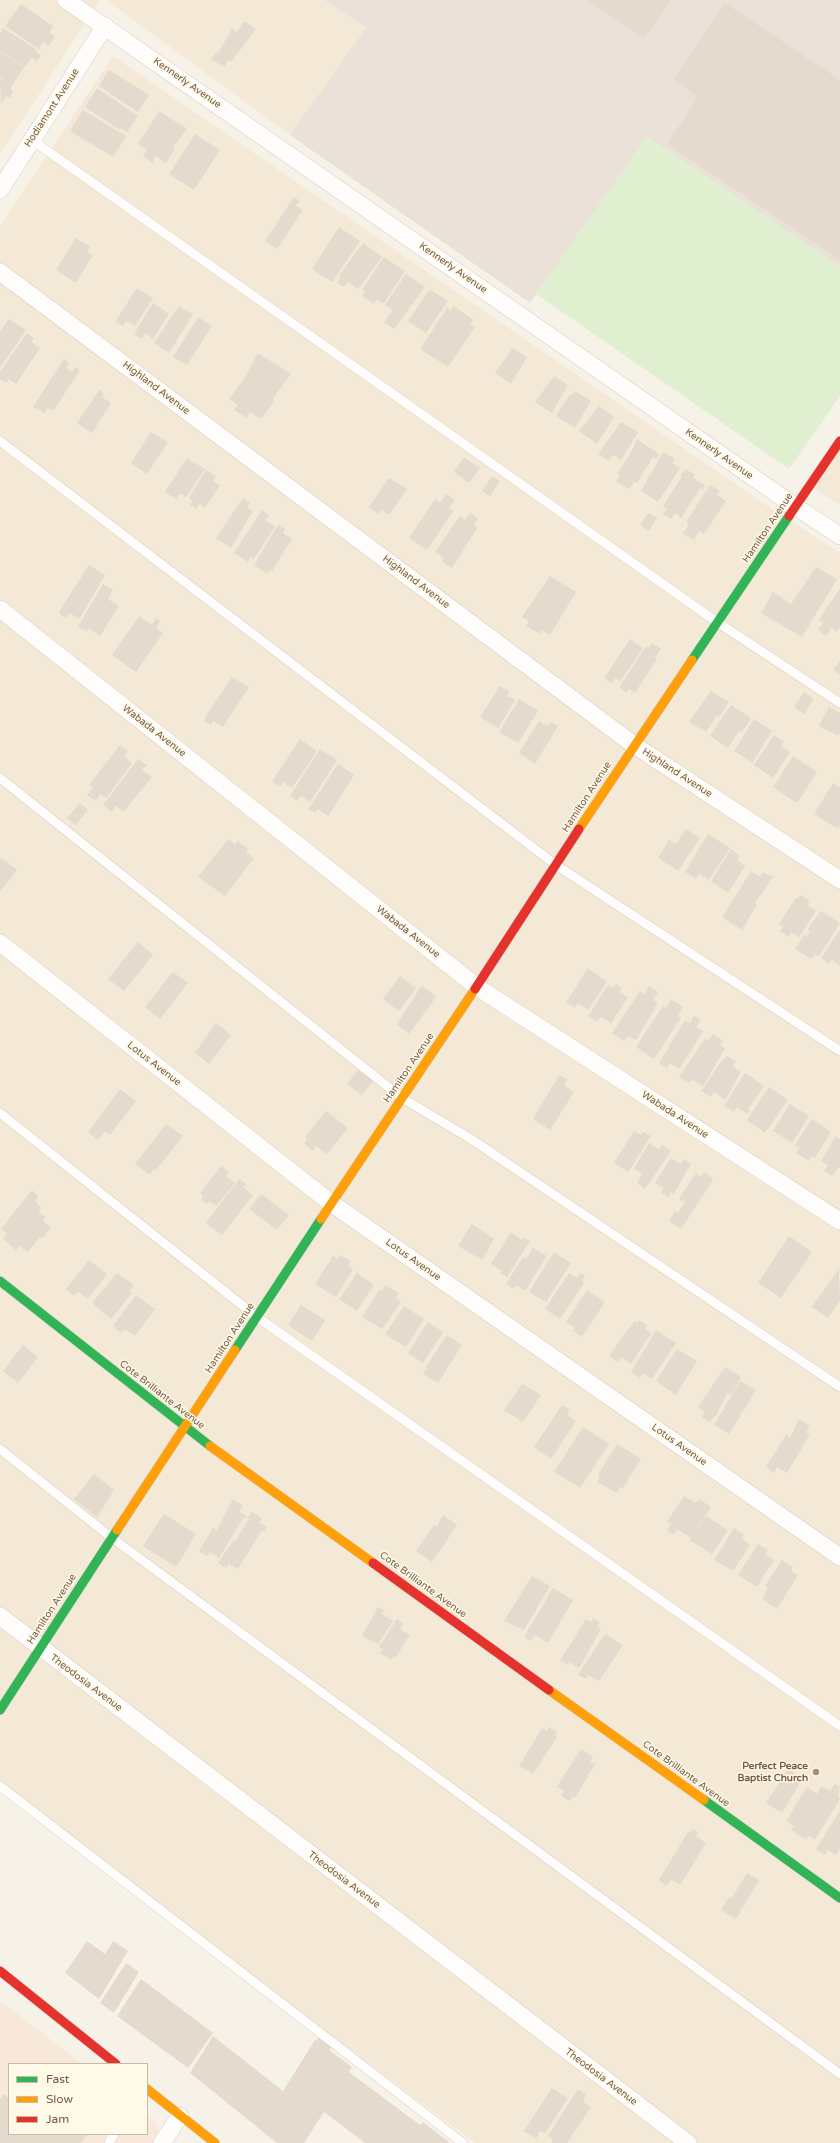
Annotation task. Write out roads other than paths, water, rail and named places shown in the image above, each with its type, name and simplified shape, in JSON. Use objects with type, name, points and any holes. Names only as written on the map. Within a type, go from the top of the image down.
[{"type":"street","name":"Kennerly Avenue","points":[[66,0],[796,507],[840,536]]},
{"type":"street","name":"Hodiamont Avenue","points":[[0,190],[105,26]]},
{"type":"street","name":"Highland Avenue","points":[[0,272],[634,745],[840,880]]},
{"type":"street","name":"Hamilton Avenue","points":[[0,1710],[112,1538],[186,1428],[331,1203],[477,987],[634,745],[840,441]]},
{"type":"street","name":"Wabada Avenue","points":[[0,609],[477,987],[840,1221]]},
{"type":"street","name":"Lotus Avenue","points":[[0,943],[331,1203],[840,1557]]},
{"type":"street","name":"Cote Brilliante Avenue","points":[[0,1281],[186,1428],[840,1898]]},
{"type":"street","name":"Theodosia Avenue","points":[[0,1616],[688,2143]]},
{"type":"street","points":[[0,1971],[115,2063]]},
{"type":"street","points":[[148,2090],[215,2143]]},
{"type":"street","points":[[162,2143],[180,2116]]},
{"type":"lane","points":[[32,140],[717,622],[840,703]]},
{"type":"lane","points":[[0,442],[556,865],[840,1051]]},
{"type":"lane","points":[[0,778],[402,1098],[471,1139],[840,1387]]},
{"type":"lane","points":[[0,1113],[257,1317],[840,1726]]},
{"type":"lane","points":[[0,1449],[112,1538],[840,2074]]},
{"type":"lane","points":[[0,1786],[463,2143]]},
{"type":"place","name":"Perfect Peace Baptist Church","points":[[816,1772]]}]
